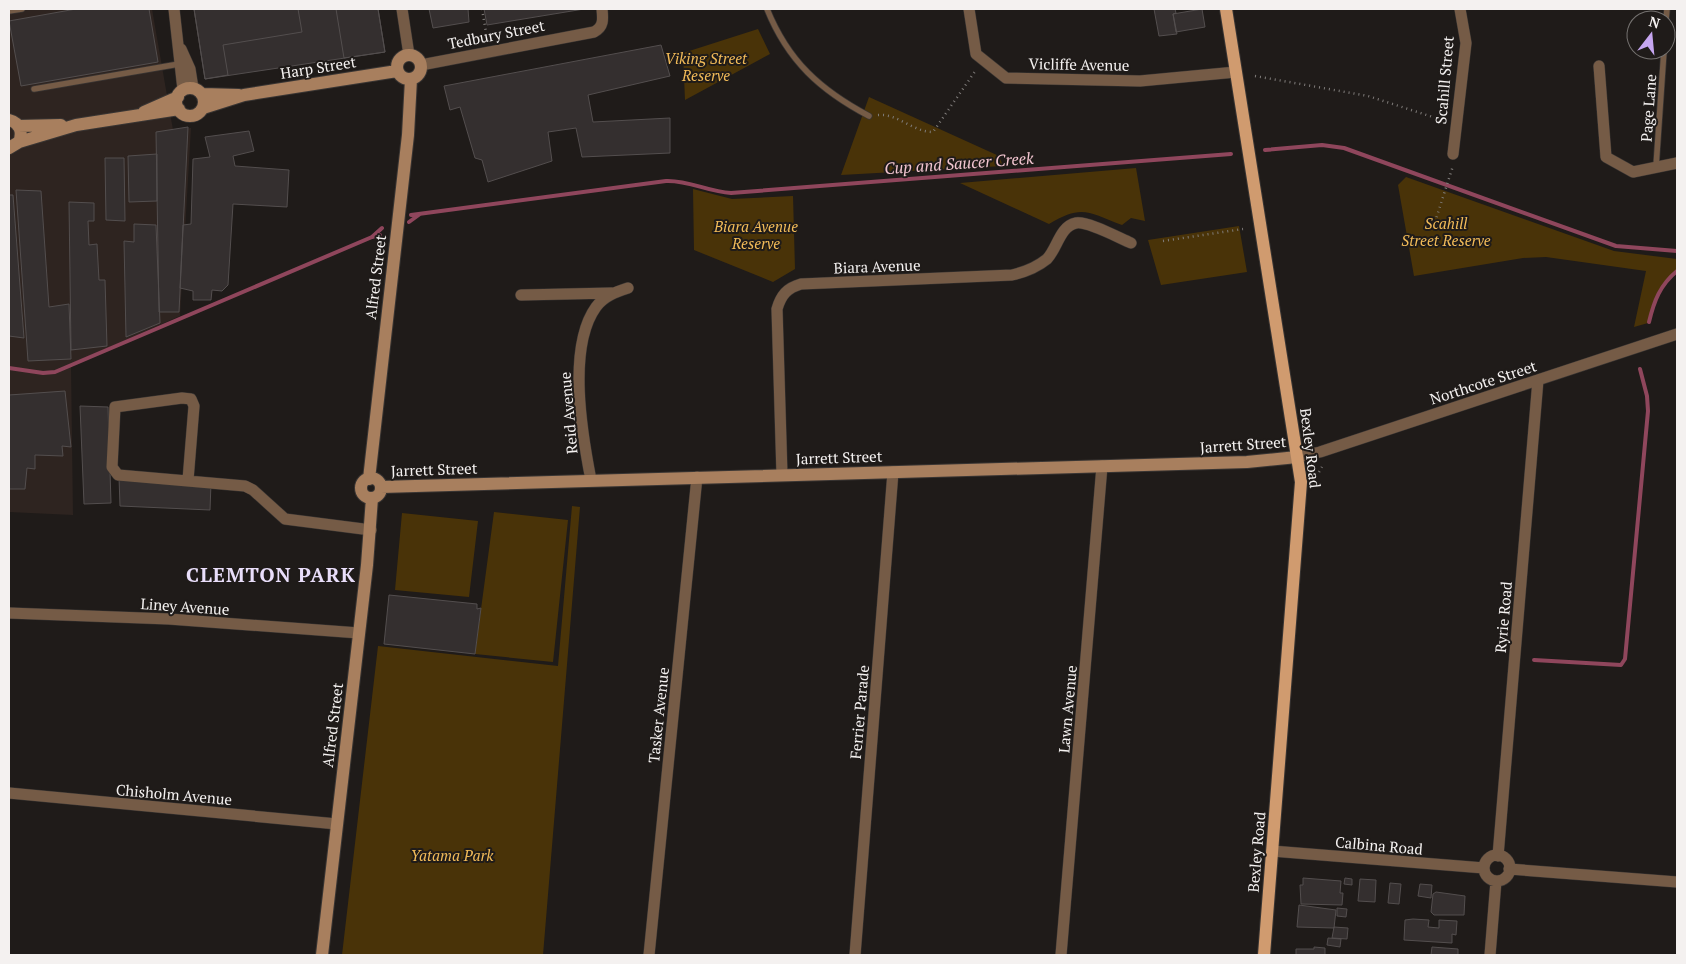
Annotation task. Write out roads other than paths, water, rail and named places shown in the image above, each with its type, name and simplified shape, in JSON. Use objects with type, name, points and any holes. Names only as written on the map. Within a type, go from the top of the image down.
[{"type":"main road","name":"Bexley Road","points":[[1226,9],[1301,482],[1264,955]]},
{"type":"street","points":[[174,9],[180,45],[179,64],[187,96],[203,108]]},
{"type":"street","points":[[402,9],[409,54]]},
{"type":"street","name":"Tedbury Street","points":[[421,65],[594,32],[599,29],[603,22],[602,9]]},
{"type":"street","name":"Vicliffe Avenue","points":[[969,9],[976,54],[1006,78],[1140,80],[1236,72]]},
{"type":"street","name":"Scahill Street","points":[[1453,154],[1466,43],[1460,9]]},
{"type":"street","points":[[180,45],[190,69],[187,96]]},
{"type":"street","points":[[409,54],[417,57],[421,65],[420,72],[411,79],[403,77],[397,71],[399,60],[409,54]]},
{"type":"street","points":[[1599,66],[1606,157],[1633,172],[1677,164]]},
{"type":"street","name":"Harp Street","points":[[187,96],[185,114],[192,116],[203,108],[244,96],[397,71]]},
{"type":"street","name":"Alfred Street","points":[[369,479],[409,125],[411,79]]},
{"type":"street","name":"Harp Street","points":[[14,145],[76,125],[139,115],[163,114],[187,96],[244,96]]},
{"type":"street","points":[[12,119],[21,132],[14,145]]},
{"type":"street","name":"Harp Street","points":[[12,119],[76,125]]},
{"type":"street","name":"Biara Avenue","points":[[782,475],[777,309],[784,292],[791,287],[800,284],[1012,275],[1031,270],[1048,258],[1067,228],[1076,223],[1086,224],[1132,243]]},
{"type":"street","name":"Reid Avenue","points":[[521,295],[612,293],[628,288]]},
{"type":"street","name":"Reid Avenue","points":[[591,480],[582,434],[579,364],[587,325],[596,306],[612,293]]},
{"type":"street","name":"Northcote Street","points":[[1298,457],[1320,452],[1677,334]]},
{"type":"street","name":"Ryrie Road","points":[[1498,856],[1538,380]]},
{"type":"street","points":[[188,480],[194,406],[191,399],[182,398],[115,407],[114,471],[118,475],[245,486],[253,490],[285,519],[371,530]]},
{"type":"street","name":"Jarrett Street","points":[[381,488],[591,480],[1247,462],[1298,457]]},
{"type":"street","name":"Lawn Avenue","points":[[1061,955],[1102,466]]},
{"type":"street","name":"Ferrier Parade","points":[[855,955],[893,472]]},
{"type":"street","name":"Tasker Avenue","points":[[649,955],[697,477]]},
{"type":"street","points":[[369,479],[377,480],[381,488],[379,495],[372,498],[365,496],[362,490],[363,483],[369,479]]},
{"type":"street","name":"Alfred Street","points":[[322,955],[371,530],[372,498]]},
{"type":"street","name":"Liney Avenue","points":[[9,612],[169,618],[359,634]]},
{"type":"street","name":"Chisholm Avenue","points":[[9,793],[337,824]]},
{"type":"street","name":"Calbina Road","points":[[1272,851],[1484,868]]},
{"type":"street","points":[[1498,856],[1506,859],[1509,869],[1506,877],[1496,881],[1488,877],[1484,868],[1488,859],[1498,856]]},
{"type":"street","points":[[1509,869],[1677,882]]},
{"type":"street","points":[[1490,955],[1496,881]]},
{"type":"lane","points":[[9,11],[22,9]]},
{"type":"lane","points":[[767,9],[774,28],[805,72],[845,104],[869,116]]},
{"type":"lane","name":"Page Lane","points":[[1656,167],[1663,60]]},
{"type":"lane","points":[[34,88],[179,64]]},
{"type":"waterway","points":[[1265,150],[1322,145],[1344,148],[1616,246],[1677,251]]},
{"type":"waterway","name":"Cup and Saucer Creek","points":[[411,215],[666,181],[683,182],[714,191],[731,193],[1231,154]]},
{"type":"waterway","points":[[409,222],[420,214]]},
{"type":"waterway","points":[[9,368],[43,373],[55,372],[372,237],[382,228]]},
{"type":"waterway","points":[[372,237],[380,235]]},
{"type":"waterway","points":[[1649,322],[1658,294],[1677,271]]},
{"type":"waterway","points":[[1534,660],[1621,665],[1625,659],[1648,411],[1647,396],[1640,369]]},
{"type":"district","name":"CLEMTON PARK","points":[[271,574]]},
{"type":"park label","name":"Viking Street Reserve","points":[[706,66]]},
{"type":"park label","name":"Scahill Street Reserve","points":[[1446,232]]},
{"type":"park label","name":"Biara Avenue Reserve","points":[[756,234]]},
{"type":"park label","name":"Yatama Park","points":[[452,855]]}]
